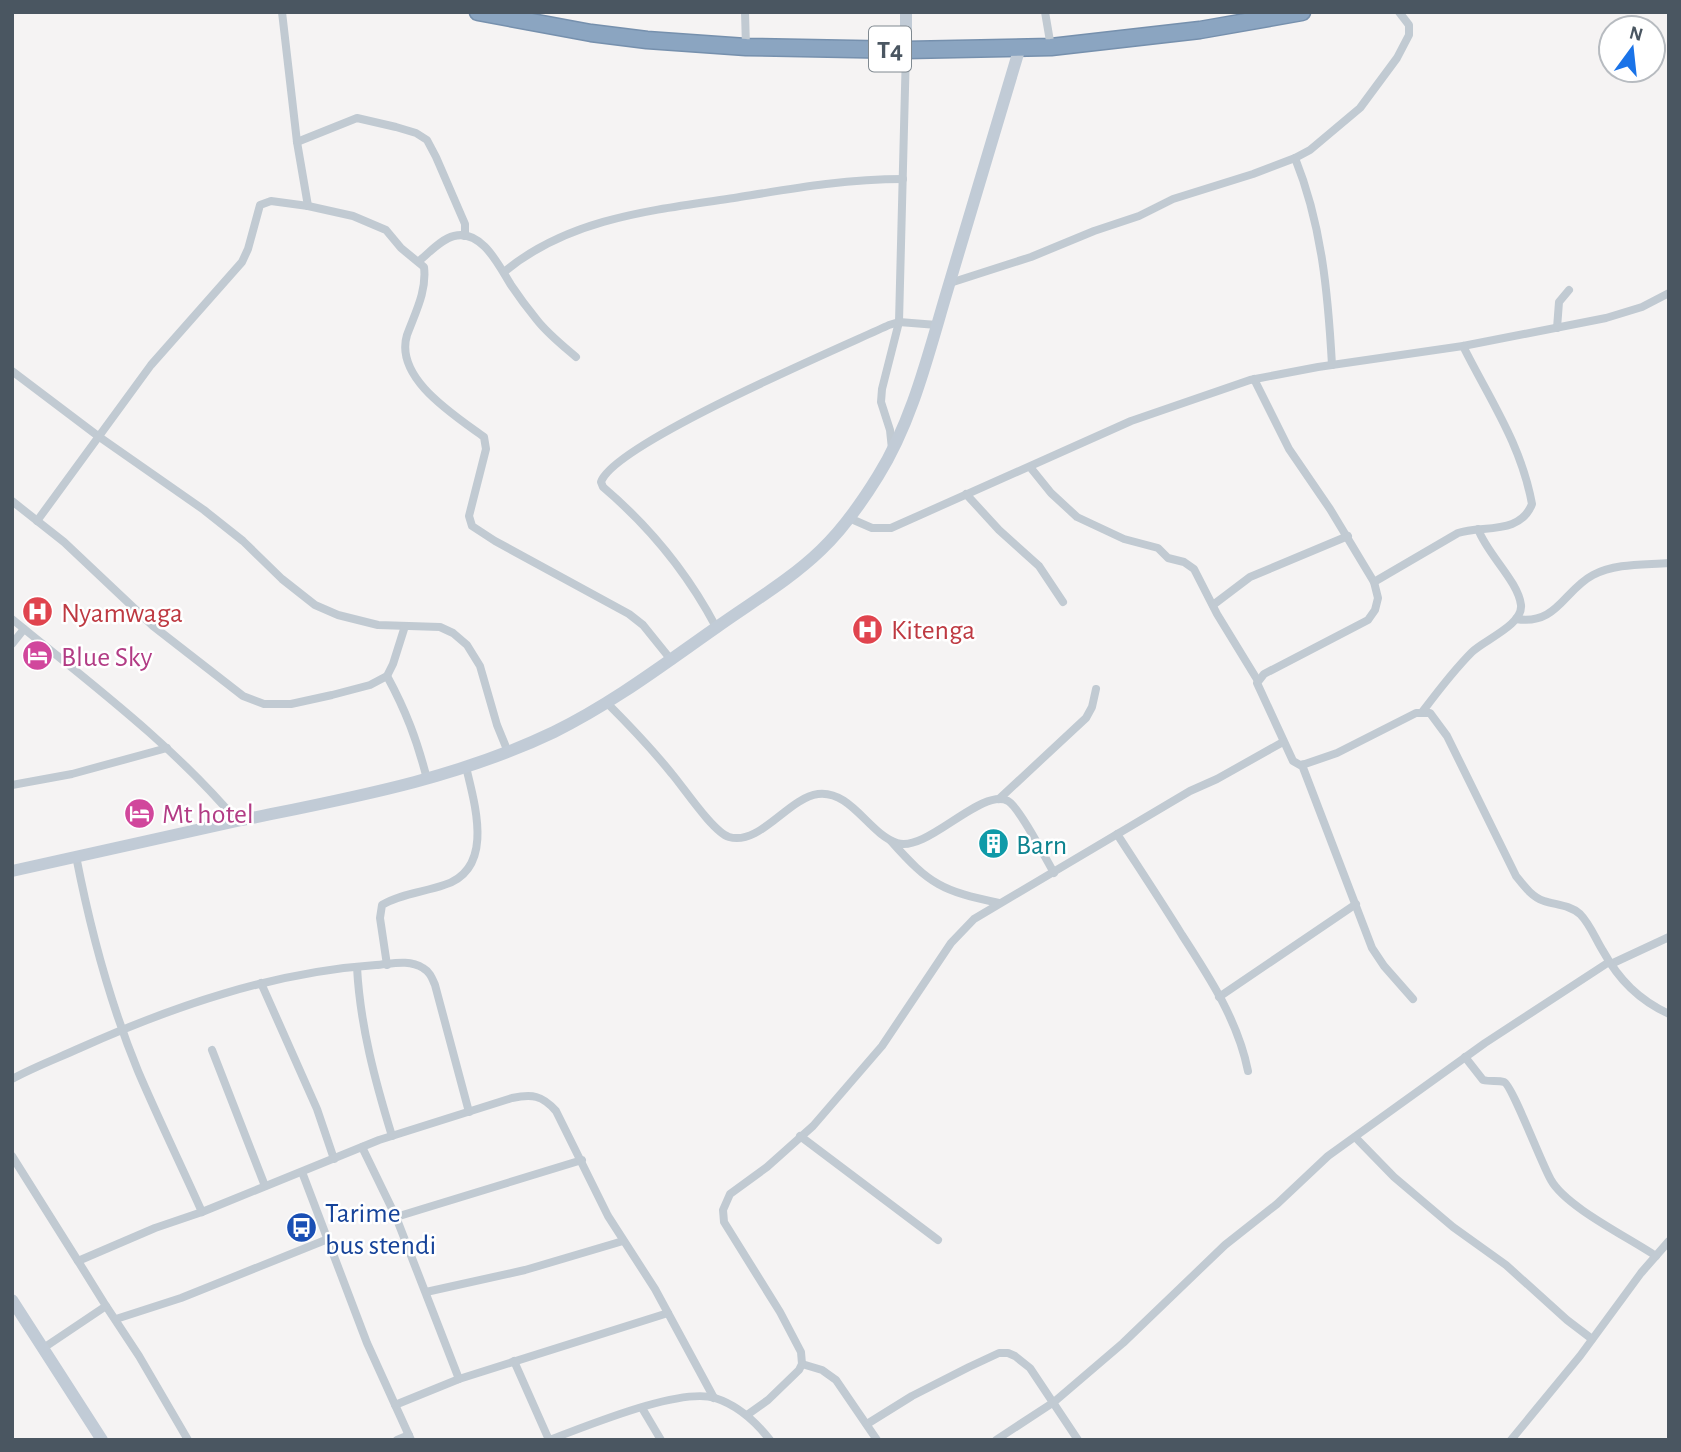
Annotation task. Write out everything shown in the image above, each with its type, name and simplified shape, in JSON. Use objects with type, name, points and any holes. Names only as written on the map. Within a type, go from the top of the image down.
[{"type":"highway","name":"T4","points":[[478,12],[591,33],[647,40],[746,47],[905,50],[1051,47],[1200,30],[1301,12]]},
{"type":"main road","points":[[905,50],[906,12]]},
{"type":"main road","points":[[12,871],[363,796],[427,779],[508,752],[554,732],[607,703],[672,661],[778,585],[820,551],[849,518],[879,476],[909,410],[1020,47]]},
{"type":"main road","points":[[12,1300],[102,1440]]},
{"type":"street","points":[[282,12],[309,206]]},
{"type":"street","points":[[745,12],[746,47]]},
{"type":"street","points":[[1045,12],[1051,47]]},
{"type":"street","points":[[950,283],[1031,257],[1139,216],[1173,199],[1296,158],[1334,131],[1360,108],[1397,58],[1409,34],[1409,25],[1399,12]]},
{"type":"street","points":[[892,450],[890,430],[881,402],[899,322],[905,50]]},
{"type":"street","points":[[298,142],[358,118],[416,133],[426,140],[436,157],[465,224],[465,236]]},
{"type":"street","points":[[1296,158],[1308,189],[1319,234],[1327,282],[1332,365]]},
{"type":"street","points":[[504,272],[542,246],[613,218],[771,190],[857,180],[903,179]]},
{"type":"street","points":[[37,521],[151,365],[242,262],[260,205],[271,201],[309,206],[353,216],[386,230],[401,248],[424,267],[426,278],[404,354],[411,370],[428,392],[453,415],[484,437],[486,449],[469,516],[472,526],[629,614],[643,625],[672,661]]},
{"type":"street","points":[[419,261],[454,235],[477,240],[504,272],[537,320],[576,357]]},
{"type":"street","points":[[1557,328],[1559,302],[1569,290]]},
{"type":"street","points":[[849,518],[872,528],[885,529],[903,523],[1131,421],[1254,379],[1463,346],[1606,318],[1643,307],[1669,293]]},
{"type":"street","points":[[716,627],[679,565],[638,518],[603,487],[603,478],[621,460],[662,434],[742,391],[899,322],[937,325]]},
{"type":"street","points":[[1374,582],[1458,533],[1504,527],[1516,522],[1527,515],[1532,504],[1523,464],[1463,346]]},
{"type":"street","points":[[12,371],[98,436],[204,510],[315,605],[338,615],[378,625],[440,628],[453,633],[467,645],[480,666],[508,752]]},
{"type":"street","points":[[1254,379],[1289,449],[1348,536],[1374,582],[1378,598],[1375,610],[1368,620],[1270,670],[1258,681]]},
{"type":"street","points":[[1030,467],[1051,493],[1077,517],[1124,539],[1158,548],[1168,558],[1194,569],[1258,681],[1258,689],[1293,761],[1302,765],[1337,753],[1416,713],[1423,712],[1436,718],[1516,876],[1530,893],[1542,901],[1570,908],[1580,915],[1630,989],[1649,1004],[1669,1014]]},
{"type":"street","points":[[966,494],[999,530],[1039,566],[1063,602]]},
{"type":"street","points":[[12,501],[73,550],[153,626],[243,696],[264,704],[291,704],[370,685],[387,676],[405,625]]},
{"type":"street","points":[[1423,712],[1471,653],[1516,619],[1521,606],[1512,585],[1482,540],[1478,529]]},
{"type":"street","points":[[1213,605],[1250,577],[1348,536]]},
{"type":"street","points":[[1516,619],[1540,618],[1566,601],[1590,576],[1598,573],[1615,567],[1669,563]]},
{"type":"street","points":[[12,619],[195,773],[237,821]]},
{"type":"street","points":[[12,644],[24,629]]},
{"type":"street","points":[[387,676],[407,711],[427,779]]},
{"type":"street","points":[[607,703],[717,828],[728,836],[750,835],[797,803],[815,794],[825,794],[852,806],[881,835],[905,845],[927,837],[975,808],[999,799],[1080,725],[1092,707],[1096,689]]},
{"type":"street","points":[[747,1415],[768,1400],[802,1364],[800,1352],[780,1312],[724,1222],[723,1210],[730,1194],[767,1167],[814,1126],[882,1046],[951,943],[974,919],[1190,792],[1283,742]]},
{"type":"street","points":[[12,785],[72,774],[167,748]]},
{"type":"street","points":[[1302,765],[1372,948],[1413,999]]},
{"type":"street","points":[[387,965],[380,918],[382,905],[449,884],[464,874],[477,849],[477,826],[466,766]]},
{"type":"street","points":[[999,799],[1009,802],[1017,811],[1054,873]]},
{"type":"street","points":[[1117,834],[1219,997],[1242,1043],[1248,1072]]},
{"type":"street","points":[[889,839],[912,865],[942,888],[999,903]]},
{"type":"street","points":[[76,856],[94,936],[122,1029],[138,1071],[202,1212]]},
{"type":"street","points":[[1219,997],[1356,904]]},
{"type":"street","points":[[996,1440],[1055,1402],[1123,1343],[1225,1245],[1277,1204],[1328,1156],[1465,1057],[1610,963],[1669,937]]},
{"type":"street","points":[[12,1079],[122,1029],[261,983],[356,967],[409,963],[421,966],[430,973],[469,1112]]},
{"type":"street","points":[[356,967],[362,1022],[392,1136]]},
{"type":"street","points":[[261,983],[313,1099],[334,1158]]},
{"type":"street","points":[[212,1050],[265,1186]]},
{"type":"street","points":[[1465,1057],[1483,1080],[1503,1082],[1510,1087],[1552,1183],[1576,1204],[1656,1256]]},
{"type":"street","points":[[78,1261],[155,1228],[392,1136],[526,1095],[537,1096],[546,1100],[556,1111],[608,1216],[641,1264],[714,1398]]},
{"type":"street","points":[[800,1136],[938,1240]]},
{"type":"street","points":[[1355,1137],[1394,1177],[1453,1227],[1506,1265],[1592,1339]]},
{"type":"street","points":[[362,1147],[396,1217],[459,1379]]},
{"type":"street","points":[[12,1156],[188,1440]]},
{"type":"street","points":[[396,1217],[582,1160]]},
{"type":"street","points":[[302,1172],[367,1343],[410,1437],[397,1440]]},
{"type":"street","points":[[116,1320],[181,1298],[328,1240]]},
{"type":"street","points":[[426,1292],[525,1270],[623,1241]]},
{"type":"street","points":[[1511,1440],[1669,1241]]},
{"type":"street","points":[[42,1349],[106,1306]]},
{"type":"street","points":[[395,1405],[459,1379],[668,1313]]},
{"type":"street","points":[[867,1424],[912,1396],[999,1353],[1015,1356],[1030,1368],[1078,1440]]},
{"type":"street","points":[[514,1361],[549,1440],[642,1408],[677,1399],[714,1398],[747,1415],[770,1440]]},
{"type":"street","points":[[802,1364],[822,1370],[836,1380],[877,1440]]},
{"type":"street","points":[[642,1408],[661,1440]]},
{"type":"place","name":"Nyamwaga","points":[[38,612]]},
{"type":"place","name":"Kitenga","points":[[868,629]]},
{"type":"place","name":"Blue Sky","points":[[38,656]]},
{"type":"place","name":"Mt hotel","points":[[139,813]]},
{"type":"place","name":"Barn","points":[[993,844]]},
{"type":"place","name":"Tarime bus stendi","points":[[302,1228]]}]
